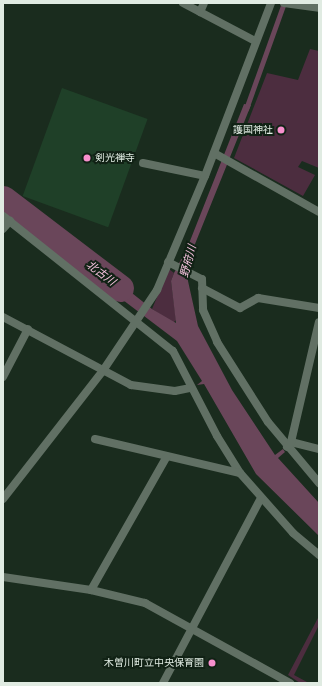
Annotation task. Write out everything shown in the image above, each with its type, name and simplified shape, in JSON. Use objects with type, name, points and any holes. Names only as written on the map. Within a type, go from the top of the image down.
[{"type":"street","points":[[183,3],[255,41]]},
{"type":"street","points":[[200,12],[204,3]]},
{"type":"street","points":[[3,499],[102,372],[139,320],[148,304],[216,154],[255,41],[271,3]]},
{"type":"street","points":[[287,4],[319,8]]},
{"type":"street","points":[[216,154],[319,212]]},
{"type":"street","points":[[143,163],[205,176]]},
{"type":"street","points":[[3,229],[6,219],[139,320],[174,351],[191,388],[240,473],[293,533],[319,555]]},
{"type":"street","points":[[168,262],[202,279],[203,310],[217,342],[246,392],[319,483]]},
{"type":"street","points":[[202,288],[240,308],[258,298],[319,308]]},
{"type":"street","points":[[3,317],[28,329],[102,372],[131,385],[175,391],[191,388]]},
{"type":"street","points":[[289,445],[319,322]]},
{"type":"street","points":[[3,377],[28,329]]},
{"type":"street","points":[[95,439],[166,458],[240,473]]},
{"type":"street","points":[[289,445],[319,449]]},
{"type":"street","points":[[91,590],[166,458]]},
{"type":"street","points":[[163,683],[261,498]]},
{"type":"street","points":[[3,577],[91,590],[145,603],[290,683]]},
{"type":"shaded area","points":[[310,49],[319,51],[319,168],[302,161],[298,167],[315,175],[303,196],[234,158],[267,73],[298,80]]},
{"type":"shaded area","points":[[169,269],[174,273],[171,281],[176,320],[173,323],[152,309]]},
{"type":"shaded area","points":[[319,616],[319,625],[294,675],[307,682],[300,683],[288,675]]},
{"type":"water","points":[[244,104],[251,105],[191,254],[187,271],[188,281],[198,326],[232,390],[275,455],[283,449],[285,452],[278,458],[319,503],[319,536],[256,474],[204,384],[197,385],[202,381],[177,341],[86,272],[93,262],[152,309],[176,323],[171,281],[188,246]]},
{"type":"building","name":"剣光禅寺","points":[[62,88],[148,119],[108,227],[23,196]]},
{"type":"waterway","name":"野府川","points":[[246,109],[284,3]]},
{"type":"waterway","name":"北古川","points":[[3,199],[120,288]]},
{"type":"place","name":"護国神社","points":[[281,130]]},
{"type":"place","name":"剣光禅寺","points":[[87,158]]},
{"type":"place","name":"木曽川町立中央保育園","points":[[212,663]]}]
